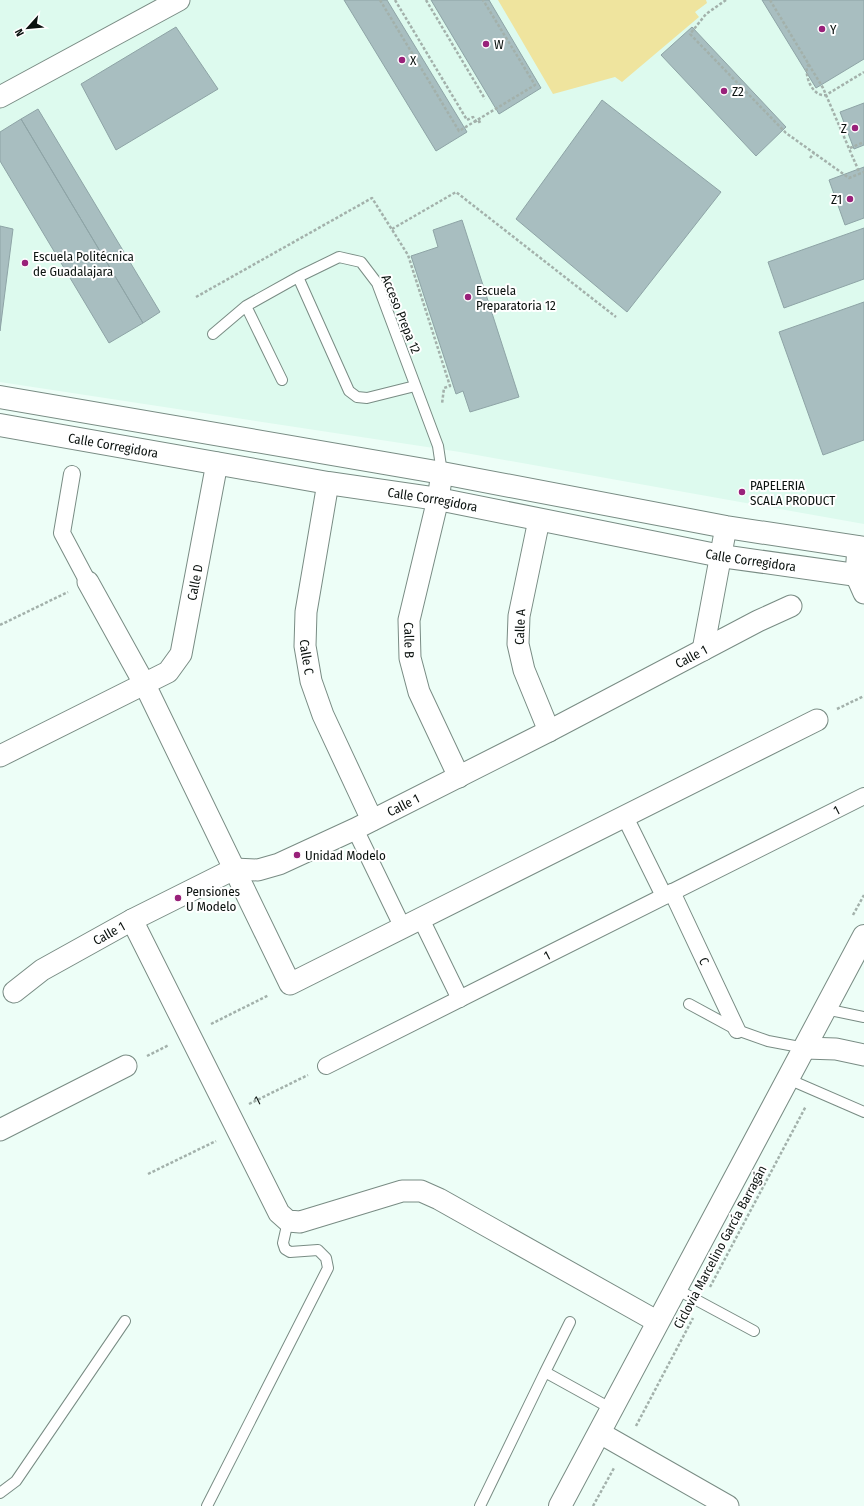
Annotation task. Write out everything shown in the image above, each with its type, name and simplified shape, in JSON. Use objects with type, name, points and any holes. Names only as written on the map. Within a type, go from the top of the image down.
[{"type":"street","points":[[0,97],[179,0]]},
{"type":"street","name":"Calle Corregidora","points":[[0,397],[442,472],[726,527],[861,548]]},
{"type":"street","points":[[30,430],[36,403]]},
{"type":"street","name":"Calle Corregidora","points":[[0,425],[328,482],[438,499],[721,556],[765,562],[861,582]]},
{"type":"street","name":"Calle D","points":[[145,685],[168,672],[181,654],[217,463]]},
{"type":"street","name":"Calle B","points":[[442,472],[438,499],[409,620],[410,658],[419,692],[460,777]]},
{"type":"street","points":[[72,474],[62,533],[145,685],[290,984],[817,720]]},
{"type":"street","name":"Calle C","points":[[328,482],[306,612],[305,646],[311,681],[363,824]]},
{"type":"street","name":"Calle A","points":[[539,520],[519,616],[518,644],[524,670],[550,731]]},
{"type":"street","points":[[703,650],[726,527]]},
{"type":"street","points":[[765,562],[768,533]]},
{"type":"street","points":[[861,548],[861,582]]},
{"type":"street","name":"Calle 1","points":[[14,992],[42,970],[132,920],[234,869],[258,870],[279,864],[460,777],[758,621],[791,606]]},
{"type":"street","points":[[0,756],[145,685]]},
{"type":"street","name":"1","points":[[326,1066],[864,796]]},
{"type":"street","name":"C","points":[[625,817],[668,894],[737,1030]]},
{"type":"street","points":[[363,824],[403,928]]},
{"type":"street","points":[[421,919],[460,999]]},
{"type":"street","points":[[132,920],[279,1213],[288,1221],[300,1222],[402,1191],[421,1191],[439,1199],[658,1322]]},
{"type":"street","points":[[560,1506],[864,936]]},
{"type":"street","points":[[805,1048],[836,1049],[864,1055]]},
{"type":"street","points":[[0,1130],[126,1066]]},
{"type":"street","points":[[600,1433],[728,1506]]},
{"type":"lane","name":"Acceso Prepa 12","points":[[212,334],[246,306],[338,257],[361,262],[377,284],[438,446],[442,472]]},
{"type":"lane","points":[[298,277],[349,391],[357,397],[367,398],[416,386]]},
{"type":"lane","points":[[246,306],[282,380]]},
{"type":"lane","points":[[689,1004],[737,1030],[768,1041],[805,1048]]},
{"type":"lane","points":[[825,1008],[864,1017]]},
{"type":"lane","points":[[788,1080],[864,1112]]},
{"type":"lane","points":[[208,1506],[328,1268],[326,1258],[318,1250],[290,1252],[285,1249],[283,1243],[288,1221]]},
{"type":"lane","points":[[676,1289],[754,1331]]},
{"type":"lane","points":[[0,1493],[16,1482],[125,1321]]},
{"type":"lane","points":[[480,1506],[570,1322]]},
{"type":"lane","points":[[545,1372],[612,1409]]},
{"type":"path","points":[[380,0],[459,131],[535,86],[483,0]]},
{"type":"path","points":[[395,0],[465,117],[467,120],[473,117],[475,121]]},
{"type":"path","points":[[426,0],[485,98]]},
{"type":"path","points":[[726,0],[706,14],[690,34],[786,133],[849,178],[862,173],[810,64],[770,0]]},
{"type":"path","points":[[810,64],[807,67],[806,78],[815,93],[822,96],[864,72]]},
{"type":"path","points":[[850,148],[864,142]]},
{"type":"path","points":[[810,158],[814,153]]},
{"type":"path","points":[[392,229],[456,192],[616,317]]},
{"type":"path","points":[[0,626],[88,582]]},
{"type":"path","points":[[817,720],[864,696]]},
{"type":"path","name":"1","points":[[148,1174],[326,1066]]},
{"type":"path","name":"Ciclovia Marcelino García Barragán","points":[[593,1506],[814,1091]]},
{"type":"shaded area","name":"Escuela Preparatoria 12","points":[[0,0],[864,0],[864,524],[460,452],[0,382]]},
{"type":"shaded area","points":[[498,0],[706,0],[707,3],[695,12],[699,17],[622,82],[615,77],[553,94]]},
{"type":"building","name":"X","points":[[344,0],[387,0],[467,132],[436,151]]},
{"type":"building","name":"W","points":[[431,0],[489,0],[541,88],[499,114]]},
{"type":"building","name":"Y","points":[[762,0],[864,0],[864,59],[816,88]]},
{"type":"building","points":[[176,27],[218,89],[116,150],[81,84]]},
{"type":"building","name":"Z2","points":[[692,27],[786,127],[756,156],[661,55]]},
{"type":"building","points":[[602,100],[721,192],[627,312],[516,219]]},
{"type":"building","name":"Z","points":[[864,103],[864,145],[854,149],[840,112]]},
{"type":"building","points":[[38,109],[160,312],[143,323],[21,119]]},
{"type":"building","points":[[21,119],[143,323],[109,343],[0,161],[0,132]]},
{"type":"building","name":"Z1","points":[[864,167],[864,218],[845,225],[829,180]]},
{"type":"building","points":[[462,220],[519,397],[470,412],[463,391],[456,394],[411,256],[438,247],[433,230]]},
{"type":"building","points":[[0,226],[13,229],[0,331]]},
{"type":"building","points":[[864,228],[864,279],[784,308],[768,262]]},
{"type":"building","points":[[864,302],[864,440],[823,455],[779,332]]},
{"type":"place","name":"Y","points":[[822,29]]},
{"type":"place","name":"W","points":[[486,44]]},
{"type":"place","name":"X","points":[[402,60]]},
{"type":"place","name":"Z2","points":[[724,91]]},
{"type":"place","name":"Z","points":[[855,128]]},
{"type":"place","name":"Z1","points":[[850,199]]},
{"type":"place","name":"Escuela Politécnica de Guadalajara","points":[[25,263]]},
{"type":"place","name":"Escuela Preparatoria 12","points":[[468,297]]},
{"type":"place","name":"PAPELERIA SCALA PRODUCT","points":[[742,492]]},
{"type":"place","name":"Unidad Modelo","points":[[297,855]]},
{"type":"place","name":"Pensiones U Modelo","points":[[178,898]]}]
